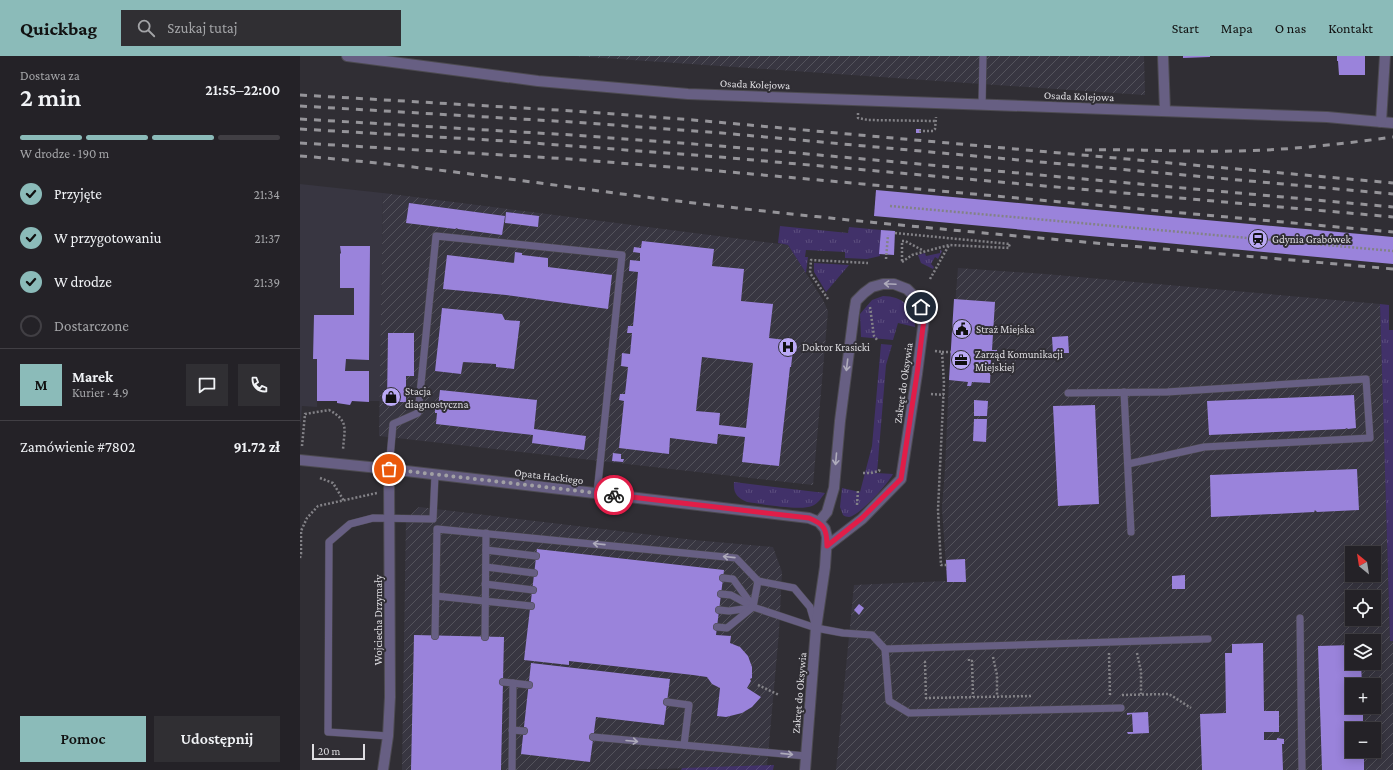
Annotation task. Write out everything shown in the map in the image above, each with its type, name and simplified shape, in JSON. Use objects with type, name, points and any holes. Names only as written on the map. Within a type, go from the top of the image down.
[{"type":"street","name":"Osada Kolejowa","points":[[347,56],[538,81],[688,94],[1327,117],[1393,123]]},
{"type":"street","points":[[1163,56],[1165,111]]},
{"type":"street","points":[[1381,122],[1385,56]]},
{"type":"street","name":"Zakręt do Oksywia","points":[[805,770],[816,628],[827,546],[825,529],[819,522],[827,512],[834,488],[840,421],[856,301],[872,287],[883,284],[894,284],[907,289],[915,297],[921,307],[924,319],[901,479],[862,518],[827,546]]},
{"type":"street","name":"Opata Hackiego","points":[[300,460],[809,518],[819,522]]},
{"type":"street","name":"Wojciecha Drzymały","points":[[383,770],[388,736],[390,697],[389,469]]},
{"type":"lane","points":[[982,105],[983,56]]},
{"type":"lane","points":[[389,469],[393,424],[418,412],[436,236],[622,255],[597,493]]},
{"type":"lane","points":[[1068,393],[1167,392],[1366,379],[1370,438],[1204,447],[1128,464]]},
{"type":"lane","points":[[1124,392],[1131,532]]},
{"type":"lane","points":[[435,475],[433,519],[437,529],[435,636]]},
{"type":"lane","points":[[388,736],[328,732],[329,542],[350,524],[373,518],[433,519]]},
{"type":"lane","points":[[437,529],[486,532],[736,558],[758,581],[794,588],[810,607],[816,628]]},
{"type":"lane","points":[[484,637],[486,532]]},
{"type":"lane","points":[[486,550],[536,556]]},
{"type":"lane","points":[[486,567],[534,572]]},
{"type":"lane","points":[[723,578],[733,579],[753,607]]},
{"type":"lane","points":[[717,627],[727,628],[753,607],[758,581]]},
{"type":"lane","points":[[485,584],[532,590]]},
{"type":"lane","points":[[721,594],[731,595],[753,607],[816,628],[843,633],[872,635],[885,649],[889,700],[909,713],[1121,708]]},
{"type":"lane","points":[[436,596],[531,606]]},
{"type":"lane","points":[[719,610],[729,611],[753,607]]},
{"type":"lane","points":[[1300,618],[1302,770]]},
{"type":"lane","points":[[885,649],[1208,639]]},
{"type":"lane","points":[[503,682],[529,685]]},
{"type":"lane","points":[[512,770],[513,683]]},
{"type":"lane","points":[[667,702],[689,705],[684,745]]},
{"type":"lane","points":[[512,730],[524,731]]},
{"type":"lane","points":[[593,737],[806,756]]},
{"type":"path","points":[[868,120],[897,122],[935,121]]},
{"type":"path","points":[[890,206],[1393,251]]},
{"type":"path","points":[[895,233],[1010,244],[1009,248],[950,244],[912,255],[902,262],[902,241],[906,241],[924,251]]},
{"type":"path","points":[[886,259],[888,235]]},
{"type":"path","points":[[930,279],[950,244]]},
{"type":"path","points":[[828,299],[810,273],[811,260],[868,263]]},
{"type":"path","points":[[870,304],[874,336],[878,341]]},
{"type":"path","points":[[935,351],[951,352]]},
{"type":"path","points":[[942,352],[944,395],[938,510],[941,565],[947,565]]},
{"type":"path","points":[[931,394],[944,395]]},
{"type":"path","points":[[302,446],[304,414],[329,410],[338,415],[345,424],[343,450]]},
{"type":"path","points":[[863,473],[879,471],[880,468]]},
{"type":"path","points":[[315,477],[323,478],[333,483],[344,501]]},
{"type":"path","points":[[300,558],[301,531],[307,518],[318,506],[389,490]]},
{"type":"path","points":[[1136,641],[1141,671],[1141,694]]},
{"type":"path","points":[[1108,642],[1110,695]]},
{"type":"path","points":[[991,645],[997,676],[997,696]]},
{"type":"path","points":[[969,646],[969,661],[972,661],[973,697]]},
{"type":"path","points":[[922,648],[922,662],[925,662],[926,698],[1034,696]]},
{"type":"path","points":[[758,685],[779,695]]},
{"type":"path","points":[[1104,695],[1169,694],[1191,708]]},
{"type":"shaded area","points":[[574,56],[1144,56],[1145,95],[1144,95]]},
{"type":"shaded area","points":[[300,184],[383,193],[380,401],[352,401],[350,405],[337,403],[337,401],[317,401],[317,407],[302,406],[301,422],[300,422]]},
{"type":"shaded area","points":[[383,193],[788,245],[823,300],[828,311],[813,485],[379,436]]},
{"type":"shaded area","points":[[958,268],[1045,274],[1380,304],[1390,641],[1393,641],[1393,770],[836,770],[854,585],[947,581],[942,508],[949,380]]},
{"type":"shaded area","points":[[419,507],[694,540],[773,547],[782,572],[779,632],[767,766],[619,770],[402,770],[406,519]]},
{"type":"green space","points":[[780,226],[848,233],[849,227],[881,230],[880,256],[867,259],[845,258],[845,252],[806,250],[805,257],[808,257],[806,273],[788,245],[778,243]]},
{"type":"green space","points":[[940,250],[942,251],[938,259],[935,257],[931,264],[934,267],[933,269],[921,263],[918,255],[925,253],[926,256],[940,253]]},
{"type":"green space","points":[[814,263],[849,265],[826,292],[814,272]]},
{"type":"green space","points":[[883,296],[896,298],[906,304],[913,314],[915,327],[898,323],[893,340],[861,337],[860,314],[872,300]]},
{"type":"green space","points":[[1380,304],[1389,305],[1389,330],[1393,330],[1393,641],[1390,641]]},
{"type":"green space","points":[[881,344],[892,345],[886,365],[877,473],[893,474],[880,492],[866,506],[854,515],[847,517],[843,515],[840,507],[842,488],[860,492],[872,446]]},
{"type":"green space","points":[[734,482],[825,493],[816,504],[812,506],[799,508],[771,505],[747,502],[741,499],[736,495]]},
{"type":"green space","points":[[774,765],[773,770],[681,770],[682,768]]},
{"type":"building","points":[[1183,56],[1210,56],[1210,57],[1183,58]]},
{"type":"building","points":[[1337,56],[1365,56],[1365,75],[1339,75]]},
{"type":"building","points":[[916,129],[921,129],[921,133],[916,133]]},
{"type":"building","points":[[876,190],[1393,237],[1393,264],[874,216]]},
{"type":"building","points":[[409,203],[505,216],[502,235],[457,228],[406,223]]},
{"type":"building","points":[[506,212],[539,216],[538,227],[505,223]]},
{"type":"building","points":[[881,230],[895,231],[894,255],[879,254]]},
{"type":"building","points":[[642,241],[714,249],[712,266],[744,269],[741,301],[773,304],[769,338],[794,341],[779,466],[742,462],[745,437],[718,434],[717,444],[670,438],[669,454],[619,448],[624,401],[619,400],[620,394],[625,394],[628,367],[621,366],[622,353],[630,354],[632,333],[627,333],[628,326],[633,326],[638,272],[629,271],[630,260],[640,261],[640,253],[633,252],[634,247],[641,248]],"holes":[[[702,357],[753,363],[746,428],[719,425],[720,413],[696,411]]]},
{"type":"building","points":[[340,246],[370,246],[369,360],[346,359],[345,371],[369,371],[369,402],[352,401],[350,405],[337,403],[337,401],[317,401],[317,359],[313,359],[314,315],[354,315],[354,288],[340,288]]},
{"type":"building","points":[[515,252],[522,253],[522,255],[548,258],[548,267],[612,275],[608,309],[506,295],[443,289],[447,255],[514,263]]},
{"type":"building","points":[[954,299],[995,302],[992,350],[997,350],[998,358],[991,358],[990,383],[972,382],[971,386],[967,386],[968,382],[949,380]]},
{"type":"building","points":[[442,308],[502,314],[505,320],[520,321],[514,369],[496,367],[496,364],[463,362],[461,374],[435,371]]},
{"type":"building","points":[[388,333],[414,333],[414,376],[406,376],[406,402],[387,402]]},
{"type":"building","points":[[1068,336],[1069,353],[1053,353],[1052,337]]},
{"type":"building","points":[[440,390],[537,400],[534,429],[586,436],[584,450],[532,443],[533,435],[436,424],[437,413],[435,413],[435,407],[438,407]]},
{"type":"building","points":[[1354,395],[1356,428],[1209,435],[1207,401]]},
{"type":"building","points":[[974,400],[988,401],[987,416],[974,416]]},
{"type":"building","points":[[1095,405],[1099,504],[1058,506],[1053,406]]},
{"type":"building","points":[[974,419],[987,419],[986,442],[973,441]]},
{"type":"building","points":[[613,453],[621,454],[621,459],[624,459],[623,462],[612,461]]},
{"type":"building","points":[[1357,469],[1359,510],[1317,512],[1315,510],[1314,512],[1211,517],[1210,475]]},
{"type":"building","points":[[537,549],[724,570],[716,635],[731,636],[730,643],[740,647],[748,656],[752,667],[752,678],[750,679],[751,681],[747,688],[761,697],[752,707],[742,713],[726,717],[717,716],[720,688],[712,684],[707,677],[569,661],[569,665],[524,660]]},
{"type":"building","points":[[965,559],[966,582],[947,582],[946,560]]},
{"type":"building","points":[[1185,575],[1185,589],[1172,589],[1172,576]]},
{"type":"building","points":[[859,604],[864,608],[859,615],[854,610]]},
{"type":"building","points":[[414,635],[504,637],[501,770],[411,770]]},
{"type":"building","points":[[1263,643],[1264,711],[1279,711],[1279,732],[1264,732],[1264,740],[1277,740],[1277,738],[1284,739],[1284,744],[1282,744],[1283,770],[1202,770],[1200,714],[1226,713],[1225,653],[1232,653],[1232,644]]},
{"type":"building","points":[[1345,645],[1345,670],[1361,670],[1362,678],[1345,678],[1345,714],[1363,714],[1363,722],[1345,722],[1345,758],[1364,758],[1364,770],[1322,770],[1318,646]]},
{"type":"building","points":[[531,663],[670,679],[664,725],[596,717],[590,762],[521,754]]},
{"type":"building","points":[[1148,712],[1149,733],[1128,734],[1127,732],[1133,732],[1132,714],[1127,715],[1127,713]]},
{"type":"railway","points":[[300,95],[574,111],[693,120],[1393,183]]},
{"type":"railway","points":[[300,106],[572,122],[722,133],[1393,194]]},
{"type":"railway","points":[[300,119],[572,135],[720,146],[1393,207]]},
{"type":"railway","points":[[300,129],[506,141],[720,157],[1393,217]]},
{"type":"railway","points":[[1085,150],[1257,150],[1316,146],[1393,137]]},
{"type":"railway","points":[[300,143],[570,159],[719,171],[1393,232]]},
{"type":"railway","points":[[300,156],[407,166],[674,201],[811,216],[1393,269]]},
{"type":"way so far","points":[[389,469],[614,495]]},
{"type":"place","name":"Gdynia Grabówek","points":[[1258,239]]},
{"type":"place","name":"Straż Miejska","points":[[962,329]]},
{"type":"place","name":"Doktor Krasicki","points":[[788,347]]},
{"type":"place","name":"Zarząd Komunikacji Miejskiej","points":[[961,360]]},
{"type":"place","name":"Stacja diagnostyczna","points":[[391,397]]},
{"type":"route","points":[[614,495],[809,518],[819,522],[825,529],[827,546],[862,518],[901,479],[924,319],[921,307]]}]
